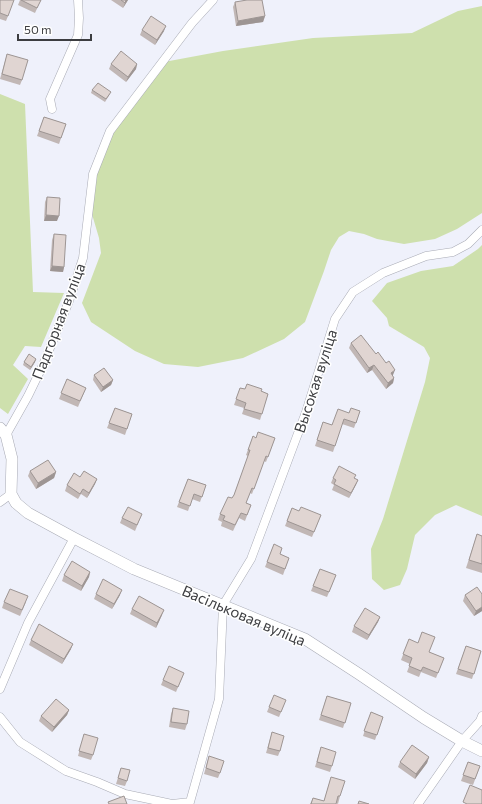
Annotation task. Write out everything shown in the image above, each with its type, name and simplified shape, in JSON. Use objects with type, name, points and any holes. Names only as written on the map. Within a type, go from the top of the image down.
[{"type":"street","points":[[52,109],[50,99],[78,35],[78,0]]},
{"type":"street","name":"Падгорная вуліца","points":[[3,432],[28,396],[43,365],[69,301],[83,258],[93,174],[110,131],[192,23],[213,0]]},
{"type":"street","name":"Высокая вуліца","points":[[223,605],[251,559],[306,412],[335,320],[353,292],[383,273],[426,256],[453,252],[468,244],[482,230]]},
{"type":"street","points":[[0,502],[11,488],[12,459],[3,432]]},
{"type":"street","name":"Васільковая вуліца","points":[[11,488],[16,503],[28,513],[134,569],[306,640],[424,718],[482,751]]},
{"type":"street","points":[[0,689],[28,623],[74,538]]},
{"type":"street","points":[[0,717],[20,742],[66,771],[125,794],[172,804],[190,802],[219,699],[223,605]]},
{"type":"street","points":[[418,804],[462,741],[480,721],[482,716]]},
{"type":"green space","points":[[482,6],[482,213],[457,229],[435,239],[404,244],[377,239],[364,234],[349,231],[339,237],[331,250],[305,322],[284,339],[243,358],[198,367],[164,364],[135,351],[91,322],[82,303],[101,253],[99,238],[89,204],[93,174],[110,131],[164,62],[223,51],[313,38],[412,33],[458,11]]},
{"type":"green space","points":[[0,94],[25,104],[33,292],[64,293],[41,347],[25,346],[13,365],[28,379],[8,414],[0,408]]},
{"type":"green space","points":[[482,245],[482,516],[456,505],[435,515],[415,535],[407,569],[400,585],[384,590],[372,579],[371,549],[383,519],[425,382],[430,358],[424,347],[389,326],[387,318],[372,301],[387,283],[421,271],[453,266]]},
{"type":"building","points":[[0,0],[14,0],[8,16],[0,13]]},
{"type":"building","points":[[21,0],[41,0],[37,8]]},
{"type":"building","points":[[262,0],[265,16],[238,21],[235,2]]},
{"type":"building","points":[[151,16],[166,26],[157,40],[142,30]]},
{"type":"building","points":[[121,51],[137,64],[128,77],[111,64]]},
{"type":"building","points":[[7,54],[28,60],[22,80],[2,74]]},
{"type":"building","points":[[98,83],[111,92],[106,99],[92,90]]},
{"type":"building","points":[[44,117],[66,124],[61,138],[39,131]]},
{"type":"building","points":[[47,197],[60,198],[59,216],[46,215]]},
{"type":"building","points":[[54,234],[66,235],[64,267],[52,266]]},
{"type":"building","points":[[361,335],[376,354],[378,352],[386,363],[389,361],[395,370],[391,373],[394,378],[388,383],[374,365],[369,368],[351,343]]},
{"type":"building","points":[[29,354],[36,359],[31,367],[24,362]]},
{"type":"building","points":[[104,368],[113,380],[103,387],[94,375]]},
{"type":"building","points":[[67,379],[86,388],[80,401],[61,393]]},
{"type":"building","points":[[247,384],[262,389],[261,391],[268,394],[262,414],[244,409],[246,403],[236,399],[240,388],[245,389]]},
{"type":"building","points":[[115,408],[132,414],[127,429],[109,423]]},
{"type":"building","points":[[351,408],[360,411],[356,423],[344,419],[335,446],[317,440],[323,422],[332,425],[338,409],[349,413]]},
{"type":"building","points":[[258,432],[275,438],[268,457],[266,456],[254,489],[252,488],[246,503],[251,505],[247,515],[241,513],[235,525],[223,520],[225,516],[220,514],[228,497],[232,498],[234,495],[250,450],[248,450],[253,436],[256,438]]},
{"type":"building","points":[[48,460],[56,472],[38,483],[30,471]]},
{"type":"building","points":[[339,466],[356,475],[354,478],[358,480],[351,493],[334,484],[336,480],[333,478]]},
{"type":"building","points":[[84,471],[97,479],[89,493],[83,489],[80,494],[67,485],[74,473],[80,477]]},
{"type":"building","points":[[188,479],[206,485],[202,497],[194,494],[190,506],[179,502]]},
{"type":"building","points":[[128,507],[142,514],[137,525],[122,518]]},
{"type":"building","points":[[301,507],[321,515],[314,532],[287,521],[292,508],[299,511]]},
{"type":"building","points":[[477,534],[482,536],[482,564],[469,560]]},
{"type":"building","points":[[274,544],[282,548],[280,554],[289,558],[285,569],[267,562]]},
{"type":"building","points":[[72,561],[90,572],[82,586],[64,575]]},
{"type":"building","points":[[320,569],[336,575],[329,592],[313,586]]},
{"type":"building","points":[[103,579],[122,590],[114,604],[96,594]]},
{"type":"building","points":[[477,587],[482,594],[482,607],[476,611],[465,595]]},
{"type":"building","points":[[10,589],[28,596],[22,610],[4,602]]},
{"type":"building","points":[[139,596],[164,610],[157,623],[132,609]]},
{"type":"building","points":[[365,608],[380,617],[369,635],[354,626]]},
{"type":"building","points":[[39,624],[73,644],[64,659],[31,640]]},
{"type":"building","points":[[422,632],[435,637],[429,652],[444,658],[438,673],[423,667],[421,671],[409,666],[412,658],[403,654],[409,639],[418,643]]},
{"type":"building","points":[[466,646],[481,651],[474,674],[458,669]]},
{"type":"building","points":[[169,666],[184,673],[178,687],[163,680]]},
{"type":"building","points":[[274,695],[286,700],[281,712],[269,707]]},
{"type":"building","points":[[327,696],[351,703],[345,723],[321,715]]},
{"type":"building","points":[[56,699],[69,710],[54,727],[41,716]]},
{"type":"building","points":[[173,708],[189,711],[187,724],[171,722]]},
{"type":"building","points":[[371,712],[383,717],[377,735],[364,731]]},
{"type":"building","points":[[272,732],[284,736],[280,751],[268,748]]},
{"type":"building","points":[[84,734],[98,738],[93,755],[79,751]]},
{"type":"building","points":[[412,745],[429,757],[416,774],[400,762]]},
{"type":"building","points":[[321,747],[336,752],[332,766],[317,762]]},
{"type":"building","points":[[209,756],[224,761],[220,773],[206,768]]},
{"type":"building","points":[[468,762],[480,766],[475,779],[463,775]]},
{"type":"building","points":[[121,768],[130,770],[127,781],[118,778]]},
{"type":"building","points":[[331,777],[345,781],[336,804],[311,804],[313,798],[324,801]]},
{"type":"building","points":[[470,785],[482,790],[482,804],[467,804],[463,802]]},
{"type":"building","points":[[124,796],[127,804],[109,804],[108,802]]},
{"type":"building","points":[[359,801],[369,804],[358,804]]}]
